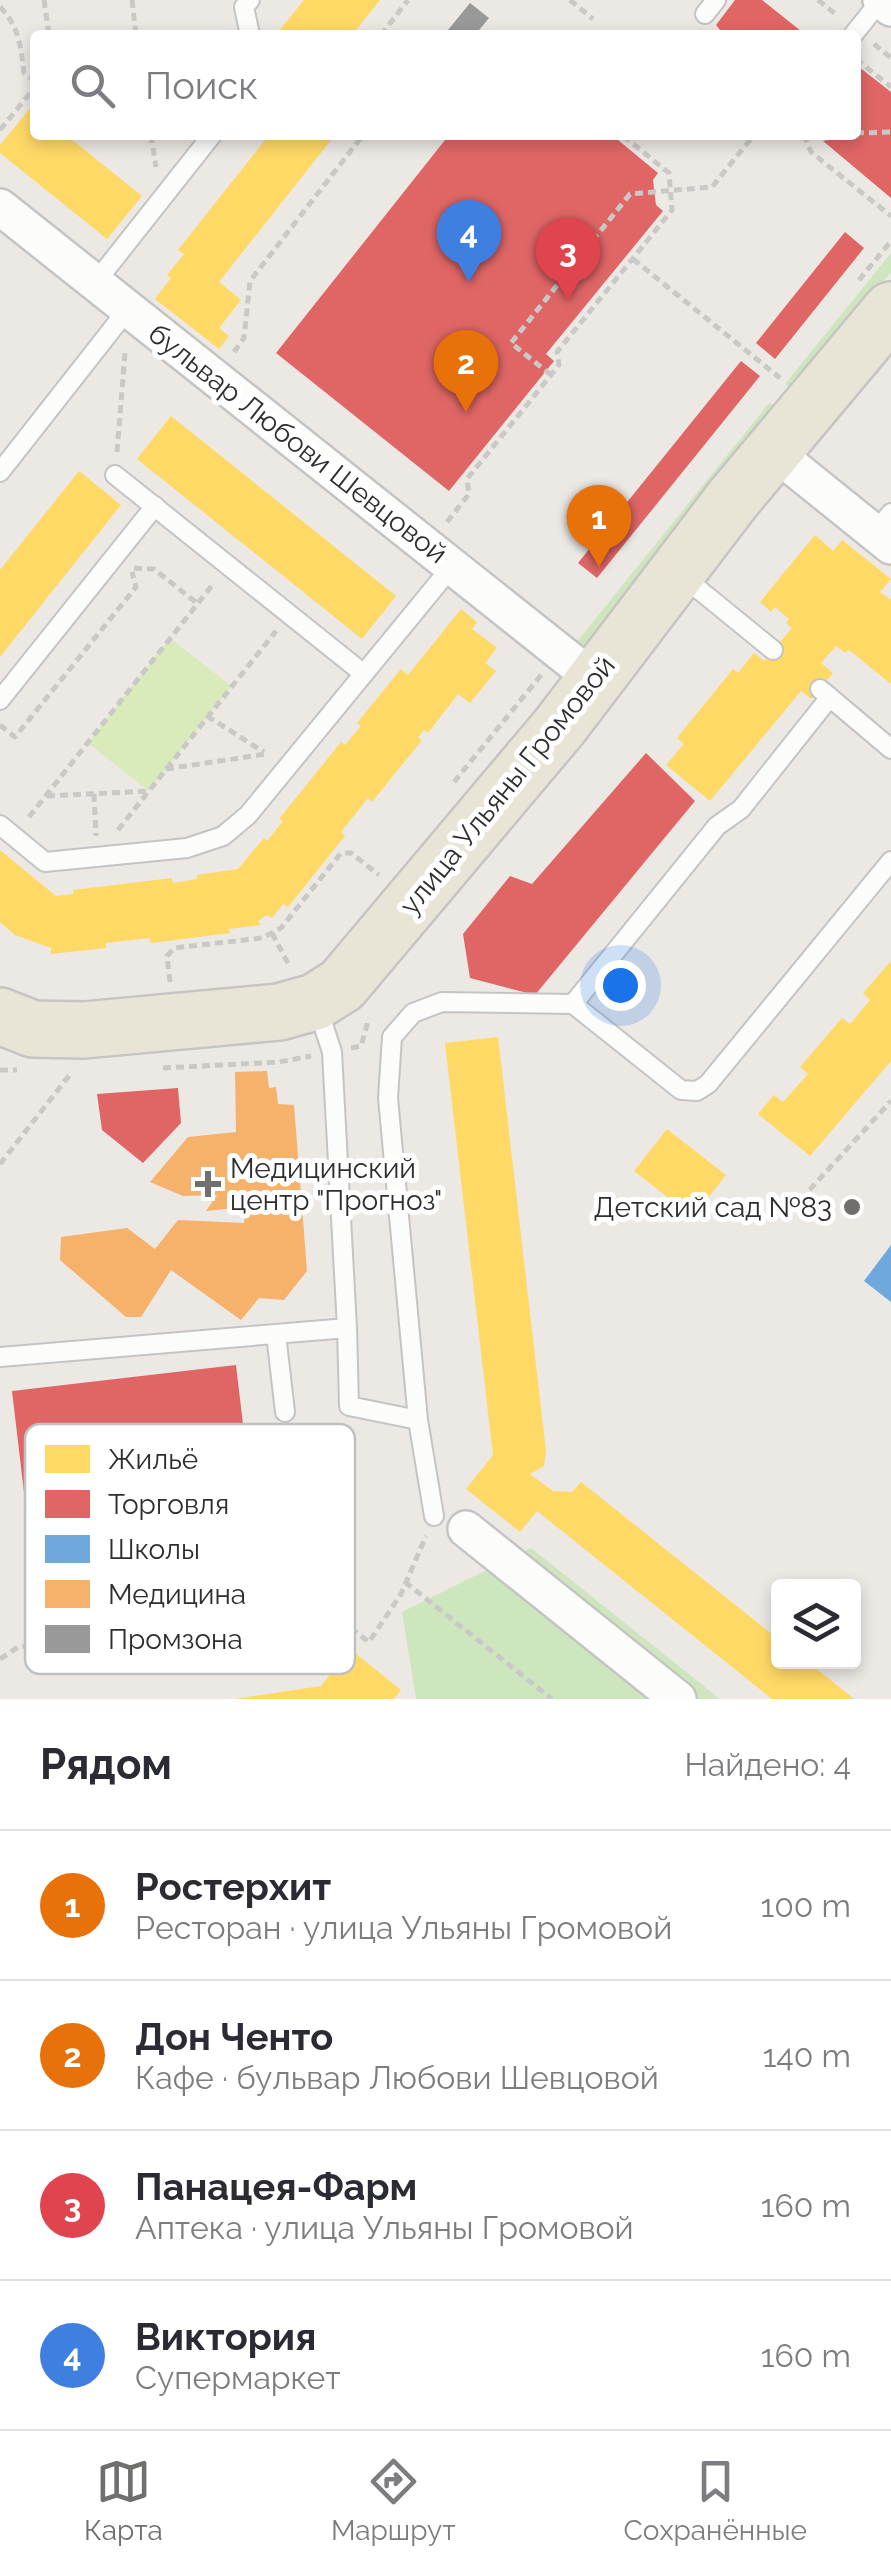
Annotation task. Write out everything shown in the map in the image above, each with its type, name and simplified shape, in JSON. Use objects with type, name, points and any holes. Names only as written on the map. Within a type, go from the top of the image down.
[{"type":"main road","name":"улица Ульяны Громовой","points":[[0,1016],[32,1029],[84,1030],[279,1012],[297,977],[342,986],[578,666],[677,572],[891,310]]},
{"type":"street","points":[[881,0],[891,8]]},
{"type":"street","name":"бульвар Любови Шевцовой","points":[[0,207],[578,666]]},
{"type":"street","points":[[774,451],[886,530]]},
{"type":"street","points":[[450,1523],[678,1699]]},
{"type":"lane","points":[[249,30],[244,6],[250,0]]},
{"type":"lane","points":[[857,30],[881,0]]},
{"type":"lane","points":[[95,283],[208,140]]},
{"type":"lane","points":[[0,472],[128,309]]},
{"type":"lane","points":[[115,475],[364,674]]},
{"type":"lane","points":[[0,700],[155,506]]},
{"type":"lane","points":[[7,831],[45,862],[187,848],[224,836],[248,815],[453,565]]},
{"type":"lane","points":[[677,572],[773,650]]},
{"type":"lane","points":[[573,1004],[717,826],[741,808],[825,693],[891,750]]},
{"type":"lane","points":[[450,1523],[418,1420],[388,1098],[392,1037],[413,1013],[442,1002],[573,1004],[681,1090],[696,1091],[708,1084],[891,861]]},
{"type":"lane","points":[[297,977],[332,1052],[349,1406],[418,1420]]},
{"type":"lane","points":[[0,1357],[347,1328]]},
{"type":"lane","points":[[276,1334],[284,1412]]},
{"type":"path","points":[[44,0],[47,30]]},
{"type":"path","points":[[132,0],[135,30]]},
{"type":"path","points":[[385,30],[408,0]]},
{"type":"path","points":[[570,0],[593,19]]},
{"type":"path","points":[[0,8],[14,23],[24,73],[30,79]]},
{"type":"path","points":[[861,64],[891,87]]},
{"type":"path","points":[[0,130],[30,91]]},
{"type":"path","points":[[861,133],[891,132]]},
{"type":"path","points":[[226,362],[244,338],[250,282],[360,140]]},
{"type":"path","points":[[439,532],[469,494],[466,479],[559,365],[557,352],[672,210],[669,174],[628,140]]},
{"type":"path","points":[[551,376],[511,343],[630,194],[712,187],[750,140]]},
{"type":"path","points":[[806,140],[811,152],[891,216]]},
{"type":"path","points":[[633,259],[780,378]]},
{"type":"path","points":[[115,475],[128,309]]},
{"type":"path","points":[[0,725],[15,737],[136,587],[131,568],[116,555]]},
{"type":"path","points":[[7,831],[45,796],[228,564]]},
{"type":"path","points":[[131,568],[154,568],[198,604]]},
{"type":"path","points":[[117,855],[117,832],[290,614]]},
{"type":"path","points":[[452,785],[578,666]]},
{"type":"path","points":[[207,716],[286,770]]},
{"type":"path","points":[[166,768],[266,754]]},
{"type":"path","points":[[45,796],[148,791]]},
{"type":"path","points":[[94,794],[96,857]]},
{"type":"path","points":[[170,986],[167,956],[174,948],[262,938],[281,928],[341,853],[352,853],[379,875],[368,888]]},
{"type":"path","points":[[272,932],[297,977]]},
{"type":"path","points":[[0,1164],[77,1066]]},
{"type":"path","points":[[792,1209],[891,1101]]},
{"type":"path","points":[[355,1632],[369,1642],[405,1582],[450,1523]]},
{"type":"path","points":[[405,1582],[552,1699]]},
{"type":"path","points":[[0,1659],[25,1646]]},
{"type":"green space","points":[[891,253],[891,272],[795,392],[785,384]]},
{"type":"green space","points":[[770,402],[780,409],[594,641],[586,645],[576,643]]},
{"type":"green space","points":[[170,638],[231,686],[149,791],[88,743]]},
{"type":"green space","points":[[531,1548],[720,1699],[416,1699],[402,1612]]},
{"type":"building: Жильё","points":[[304,0],[380,0],[356,30],[280,30]]},
{"type":"building: Жильё","points":[[30,108],[30,140],[72,140],[142,196],[107,239],[0,153],[0,145]]},
{"type":"building: Жильё","points":[[265,140],[331,140],[219,282],[241,300],[219,328],[229,336],[219,349],[155,299],[184,254],[178,250]]},
{"type":"building: Жильё","points":[[171,416],[396,596],[362,639],[137,459]]},
{"type":"building: Жильё","points":[[79,471],[121,505],[0,657],[0,570]]},
{"type":"building: Жильё","points":[[815,535],[833,551],[842,540],[891,579],[880,592],[891,600],[891,684],[849,650],[845,653],[836,646],[821,663],[833,673],[811,699],[801,691],[710,801],[666,765],[684,744],[677,738],[733,669],[738,673],[754,653],[764,661],[792,628],[786,623],[789,619],[775,607],[771,612],[760,602]]},
{"type":"building: Жильё","points":[[461,609],[477,622],[472,629],[497,648],[485,663],[496,671],[470,703],[458,694],[428,733],[424,730],[418,737],[422,740],[372,802],[368,798],[341,832],[345,836],[288,907],[283,904],[272,918],[267,915],[259,920],[260,925],[229,929],[230,933],[151,943],[150,938],[106,943],[106,948],[51,954],[51,948],[15,935],[0,922],[0,850],[56,896],[73,894],[73,890],[172,878],[173,883],[238,869],[264,838],[267,841],[283,821],[279,819],[341,742],[345,745],[361,726],[357,723],[401,669],[408,675]]},
{"type":"building: Жильё","points":[[891,961],[891,1061],[810,1156],[758,1114],[774,1095],[783,1102],[808,1074],[800,1067],[842,1018],[850,1024],[870,1000],[863,993]]},
{"type":"building: Жильё","points":[[498,1037],[546,1451],[544,1466],[530,1474],[553,1491],[572,1492],[581,1482],[771,1633],[771,1669],[817,1669],[854,1699],[772,1699],[537,1511],[520,1532],[466,1489],[493,1455],[445,1043]]},
{"type":"building: Жильё","points":[[667,1129],[726,1175],[693,1217],[634,1171]]},
{"type":"building: Жильё","points":[[355,1653],[401,1690],[394,1699],[234,1699],[321,1686],[330,1674],[355,1674]]},
{"type":"building: Торговля","points":[[735,0],[762,0],[800,30],[720,30],[716,25]]},
{"type":"building: Торговля","points":[[861,69],[891,92],[891,198],[823,141],[861,140]]},
{"type":"building: Торговля","points":[[445,140],[618,140],[658,173],[653,180],[656,205],[663,211],[546,354],[554,361],[449,491],[276,353]]},
{"type":"building: Торговля","points":[[845,232],[864,248],[775,359],[756,343]]},
{"type":"building: Торговля","points":[[741,361],[760,376],[597,578],[578,563]]},
{"type":"building: Торговля","points":[[646,753],[695,801],[535,995],[470,978],[463,934],[510,876],[532,884]]},
{"type":"building: Торговля","points":[[178,1088],[181,1123],[143,1163],[102,1130],[97,1094]]},
{"type":"building: Торговля","points":[[236,1365],[243,1424],[25,1424],[25,1501],[12,1391]]},
{"type":"building: Школы","points":[[891,1245],[891,1302],[864,1281]]},
{"type":"building: Медицина","points":[[267,1071],[269,1088],[276,1087],[278,1104],[294,1105],[307,1271],[284,1300],[259,1298],[241,1320],[171,1270],[141,1317],[126,1317],[60,1260],[61,1237],[127,1228],[155,1249],[178,1220],[244,1223],[245,1207],[206,1211],[217,1195],[183,1196],[150,1182],[188,1137],[236,1132],[235,1072]]},
{"type":"building: Промзона","points":[[470,3],[489,18],[479,30],[448,30]]},
{"type":"place","name":"Виктория","points":[[469,282]]},
{"type":"place","name":"Панацея-Фарм","points":[[568,300]]},
{"type":"place","name":"Дон Ченто","points":[[466,412]]},
{"type":"place","name":"Ростерхит","points":[[599,567]]},
{"type":"place","name":"Медицинский центр \"Прогноз\"","points":[[208,1184]]},
{"type":"place","name":"Детский сад №83","points":[[852,1207]]}]
